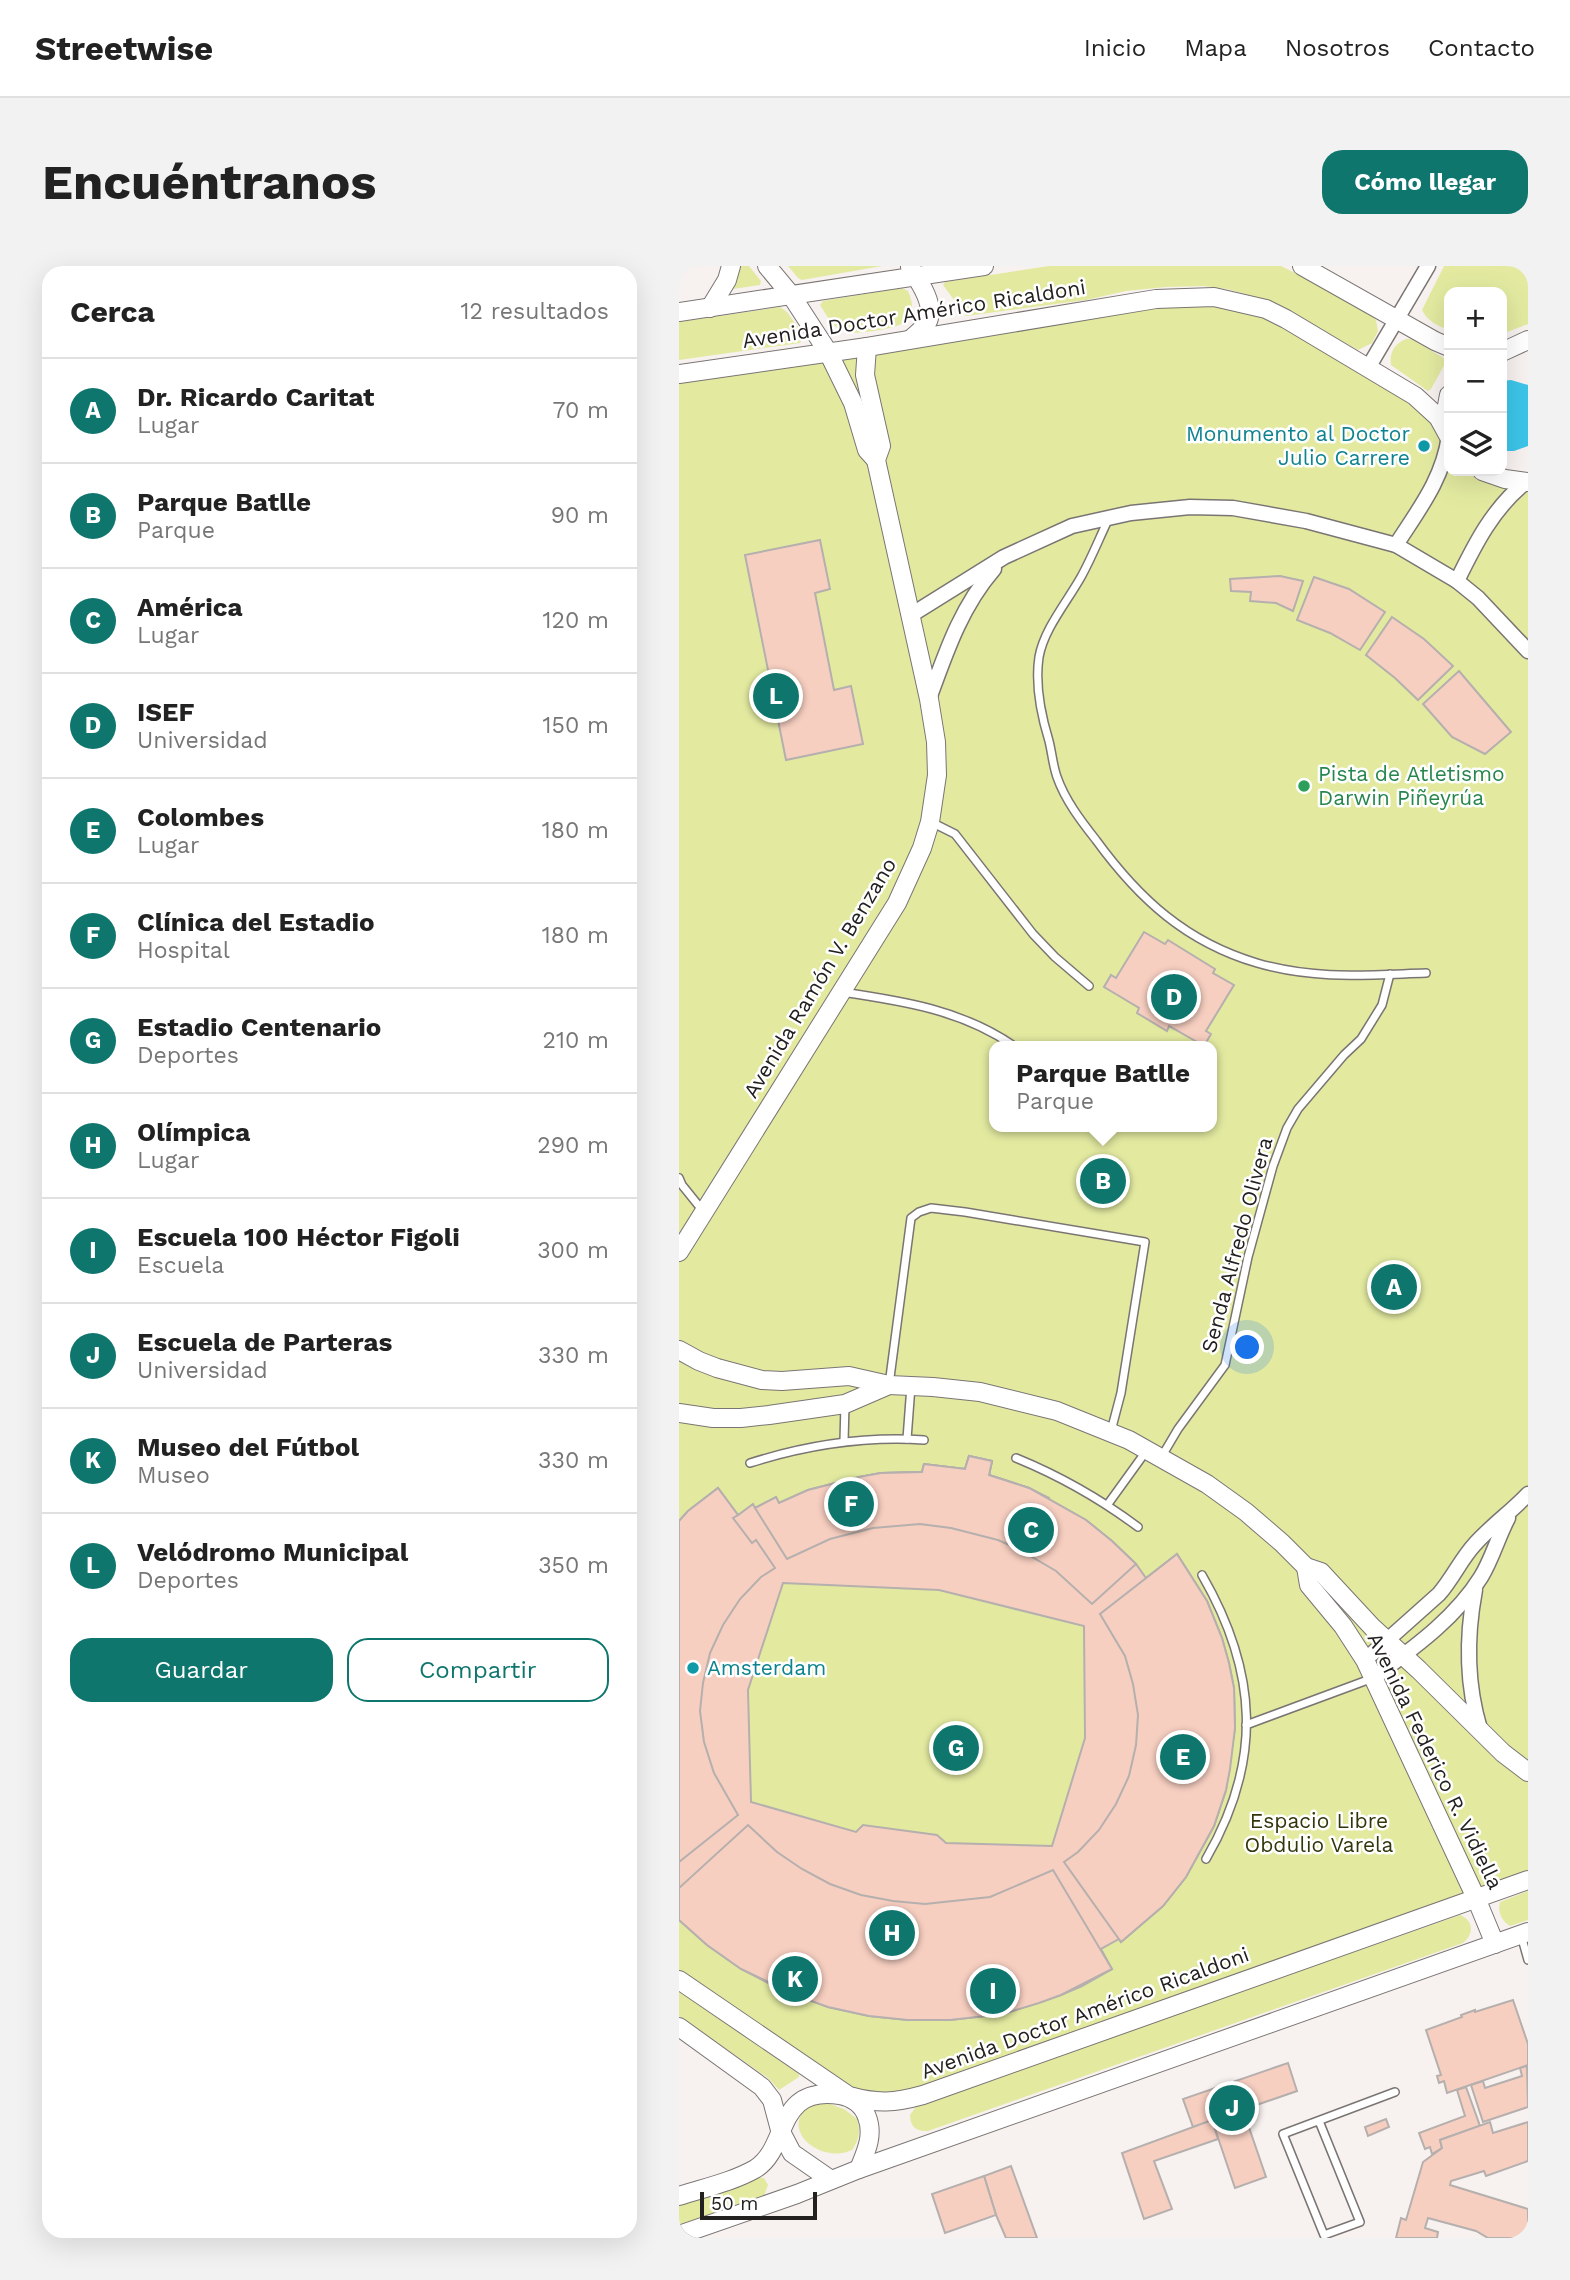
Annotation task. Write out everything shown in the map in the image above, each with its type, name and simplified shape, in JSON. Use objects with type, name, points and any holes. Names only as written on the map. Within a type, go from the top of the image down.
[{"type":"street","points":[[710,307],[727,280],[731,266]]},
{"type":"street","name":"Avenida Ramón V. Benzano","points":[[679,1252],[897,903],[917,861],[930,822],[937,775],[936,742],[929,699],[876,460],[867,450],[853,403],[828,352],[791,295],[767,266]]},
{"type":"street","name":"Avenida Doctor Américo Ricaldoni","points":[[679,312],[791,295],[913,271],[984,266]]},
{"type":"street","points":[[1302,266],[1444,344]]},
{"type":"street","points":[[1368,368],[1428,266]]},
{"type":"street","points":[[911,339],[926,325],[930,317],[929,304],[913,271]]},
{"type":"street","name":"Avenida Doctor Américo Ricaldoni","points":[[679,374],[867,347],[1156,299],[1215,297],[1266,309],[1286,318],[1427,405],[1444,427]]},
{"type":"street","points":[[1507,351],[1528,341]]},
{"type":"street","name":"Avenida Ramón V. Benzano","points":[[867,347],[865,375],[881,446],[876,460]]},
{"type":"street","points":[[1507,354],[1528,357]]},
{"type":"street","points":[[1396,545],[1428,496],[1444,461]]},
{"type":"street","points":[[1496,476],[1527,481]]},
{"type":"street","points":[[1457,581],[1484,528],[1514,491],[1527,481]]},
{"type":"street","points":[[911,615],[1004,557],[1072,526],[1160,509],[1233,508],[1305,521],[1396,545],[1457,581],[1478,598],[1528,651]]},
{"type":"street","points":[[929,699],[962,614],[981,584],[1004,557]]},
{"type":"street","name":"Avenida Federico R. Vidiella","points":[[679,1350],[699,1362],[762,1380],[849,1376],[889,1385],[980,1392],[1088,1422],[1154,1453],[1207,1483],[1246,1512],[1306,1567],[1321,1573],[1503,1753],[1528,1772]]},
{"type":"street","name":"Avenida Federico R. Vidiella","points":[[679,1413],[696,1417],[741,1418],[845,1404],[889,1385]]},
{"type":"street","points":[[1365,1660],[1439,1594],[1475,1544],[1528,1494]]},
{"type":"street","points":[[1373,1678],[1455,1612],[1482,1575],[1510,1513]]},
{"type":"street","name":"Avenida Federico R. Vidiella","points":[[1306,1567],[1309,1585],[1343,1626],[1365,1660],[1495,1944]]},
{"type":"street","points":[[1476,1585],[1467,1653],[1473,1708],[1480,1730]]},
{"type":"street","name":"Avenida Doctor Américo Ricaldoni","points":[[679,1980],[849,2096],[866,2101],[897,2102],[1528,1880]]},
{"type":"street","points":[[679,2235],[1524,1933]]},
{"type":"street","points":[[679,2027],[762,2087],[772,2100],[780,2130],[793,2153],[831,2180]]},
{"type":"street","points":[[679,2196],[754,2169],[768,2155],[780,2130],[797,2105],[823,2092],[849,2096],[866,2115],[870,2129],[868,2147],[859,2169]]},
{"type":"lane","points":[[1109,517],[1082,575],[1045,638],[1039,657],[1041,710],[1057,777],[1080,820],[1128,881],[1151,904],[1208,944],[1258,963],[1305,974],[1360,977],[1426,972]]},
{"type":"lane","points":[[930,822],[955,834],[1033,934],[1089,986]]},
{"type":"lane","name":"Senda Alfredo Olivera","points":[[1108,1504],[1178,1429],[1225,1365],[1248,1257],[1273,1166],[1287,1128],[1306,1100],[1361,1039],[1382,1005],[1390,974]]},
{"type":"lane","points":[[841,992],[904,1001],[938,1011],[976,1023],[1006,1041]]},
{"type":"lane","points":[[679,1178],[704,1212]]},
{"type":"lane","points":[[889,1385],[911,1218],[919,1212],[932,1208],[964,1212],[1145,1242],[1121,1393],[1110,1432]]},
{"type":"lane","points":[[907,1439],[911,1385]]},
{"type":"lane","points":[[844,1441],[845,1404]]},
{"type":"lane","points":[[750,1463],[802,1448],[844,1441],[924,1440]]},
{"type":"lane","points":[[1016,1458],[1055,1474],[1108,1504],[1138,1527]]},
{"type":"lane","points":[[1202,1575],[1218,1602],[1237,1652],[1245,1694],[1246,1726],[1245,1754],[1231,1809],[1206,1859]]},
{"type":"lane","points":[[1246,1726],[1373,1678]]},
{"type":"lane","points":[[1524,1933],[1528,1960]]},
{"type":"lane","points":[[1319,2121],[1360,2222],[1324,2235],[1283,2134],[1395,2092]]},
{"type":"green space","points":[[740,266],[749,266],[761,281],[760,285],[733,289]]},
{"type":"green space","points":[[788,266],[882,266],[802,280]]},
{"type":"green space","points":[[1049,266],[1281,266],[1370,314],[1376,320],[1378,331],[1372,343],[1358,350],[1271,301],[1204,286],[1126,291],[1086,300],[966,316],[943,285],[945,282]]},
{"type":"green space","points":[[1444,266],[1528,266],[1528,324],[1507,332],[1507,287],[1444,287],[1444,328],[1433,323],[1422,310]]},
{"type":"green space","points":[[902,288],[908,291],[912,302],[910,317],[899,325],[883,329],[857,333],[841,330],[820,305],[823,301]]},
{"type":"green space","name":"Espacio Libre Obdulio Varela","points":[[1156,299],[1243,303],[1415,396],[1444,431],[1444,476],[1503,476],[1528,482],[1528,1880],[923,2095],[866,2101],[679,1980],[679,374]]},
{"type":"green space","points":[[780,307],[787,312],[804,336],[800,343],[679,360],[679,322]]},
{"type":"green space","points":[[1412,339],[1444,358],[1444,365],[1431,389],[1428,391],[1391,365],[1393,349],[1398,343]]},
{"type":"green space","points":[[1528,1891],[1528,1920],[1510,1926],[1501,1916],[1500,1902]]},
{"type":"green space","points":[[1460,1915],[1468,1921],[1471,1928],[1463,1943],[928,2131],[914,2128],[911,2122],[910,2115],[917,2105]]},
{"type":"green space","points":[[679,1991],[799,2074],[799,2077],[779,2090],[768,2078],[679,2016]]},
{"type":"green space","points":[[819,2100],[844,2109],[857,2119],[859,2135],[852,2150],[826,2152],[805,2140],[799,2130],[799,2120],[805,2109]]},
{"type":"green space","points":[[758,2177],[764,2178],[768,2185],[764,2196],[679,2227],[679,2204]]},
{"type":"water","points":[[1507,380],[1528,385],[1528,446],[1514,451],[1507,451]]},
{"type":"building","points":[[820,540],[830,589],[815,593],[834,690],[851,686],[863,744],[786,760],[745,555]]},
{"type":"building","points":[[1280,576],[1303,581],[1293,611],[1276,603],[1250,601],[1251,592],[1231,591],[1230,579]]},
{"type":"building","points":[[1314,577],[1349,589],[1385,612],[1360,650],[1330,633],[1297,620]]},
{"type":"building","points":[[1392,617],[1424,639],[1453,666],[1418,700],[1366,655]]},
{"type":"building","points":[[1459,671],[1511,732],[1485,754],[1452,737],[1423,704]]},
{"type":"building","points":[[1144,932],[1165,944],[1168,940],[1215,969],[1213,973],[1234,985],[1206,1031],[1211,1034],[1207,1041],[1195,1041],[1169,1026],[1167,1031],[1137,1013],[1139,1008],[1104,987],[1111,975],[1116,978]]},
{"type":"building","points":[[969,1456],[992,1461],[989,1475],[1029,1488],[1049,1498],[1032,1529],[995,1512],[959,1502],[921,1498],[864,1502],[859,1477],[881,1473],[922,1472],[924,1464],[965,1469]]},
{"type":"building","points":[[969,1456],[992,1461],[989,1475],[1029,1488],[1086,1520],[1136,1564],[1146,1578],[1177,1554],[1207,1601],[1229,1663],[1234,1688],[1235,1728],[1226,1790],[1214,1826],[1186,1877],[1163,1906],[1121,1942],[1119,1939],[1101,1949],[1112,1969],[1061,1995],[1003,2014],[950,2020],[869,2016],[828,2007],[776,1987],[741,1969],[707,1945],[679,1920],[679,1521],[718,1488],[738,1515],[753,1504],[755,1508],[776,1497],[779,1503],[808,1490],[859,1477],[881,1473],[922,1472],[924,1464],[965,1469]],"holes":[[[783,1583],[939,1590],[1084,1626],[1085,1738],[1052,1846],[946,1843],[937,1835],[863,1825],[856,1832],[751,1802],[748,1690]]]},
{"type":"building","points":[[969,1456],[992,1461],[989,1475],[1029,1488],[1086,1520],[1136,1564],[1092,1604],[1056,1571],[1020,1550],[998,1540],[951,1528],[920,1524],[873,1528],[830,1539],[787,1559],[755,1508],[776,1497],[779,1503],[808,1490],[859,1477],[881,1473],[922,1472],[924,1464],[965,1469]]},
{"type":"building","name":"Amsterdam","points":[[718,1488],[738,1515],[733,1518],[752,1543],[756,1540],[775,1568],[761,1577],[740,1599],[723,1625],[710,1653],[703,1683],[700,1711],[704,1742],[714,1773],[738,1815],[679,1862],[679,1521]]},
{"type":"building","points":[[1177,1554],[1207,1601],[1229,1663],[1234,1688],[1235,1728],[1230,1769],[1214,1826],[1186,1877],[1163,1906],[1121,1942],[1064,1862],[1099,1830],[1116,1804],[1129,1776],[1136,1745],[1138,1715],[1133,1684],[1125,1656],[1100,1614]]},
{"type":"building","points":[[748,1825],[777,1852],[830,1884],[861,1895],[893,1901],[925,1904],[990,1897],[1053,1870],[1112,1969],[1039,2003],[1003,2014],[950,2020],[869,2016],[828,2007],[803,1998],[741,1969],[707,1945],[679,1920],[679,1888]]},
{"type":"building","points":[[1513,2000],[1528,2044],[1528,2065],[1447,2093],[1444,2081],[1439,2083],[1437,2076],[1441,2075],[1426,2030],[1475,2010]]},
{"type":"building","points":[[1288,2063],[1297,2091],[1193,2127],[1183,2099]]},
{"type":"building","points":[[1527,2066],[1528,2107],[1483,2122],[1471,2085],[1483,2081],[1485,2088],[1522,2076],[1520,2068]]},
{"type":"building","points":[[1466,2087],[1480,2126],[1440,2140],[1442,2148],[1432,2154],[1430,2147],[1425,2149],[1419,2133],[1465,2116],[1457,2090]]},
{"type":"building","points":[[1243,2110],[1266,2177],[1235,2188],[1212,2120]]},
{"type":"building","points":[[1386,2119],[1389,2127],[1368,2136],[1365,2127]]},
{"type":"building","points":[[1212,2120],[1218,2139],[1154,2161],[1172,2209],[1144,2219],[1122,2153]]},
{"type":"building","points":[[1490,2122],[1493,2133],[1528,2122],[1528,2161],[1486,2176],[1484,2171],[1451,2181],[1450,2185],[1528,2209],[1528,2238],[1488,2238],[1476,2231],[1428,2218],[1425,2228],[1438,2232],[1437,2238],[1396,2238],[1401,2218],[1406,2220],[1423,2162],[1442,2148],[1440,2140]]},
{"type":"building","points":[[1011,2166],[1037,2238],[1006,2238],[996,2215],[984,2176]]},
{"type":"building","points":[[984,2176],[996,2215],[945,2233],[932,2194]]},
{"type":"place","name":"Monumento al Doctor Julio Carrere","points":[[1424,446]]},
{"type":"place","name":"Velódromo Municipal","points":[[776,696]]},
{"type":"place","name":"Pista de Atletismo Darwin Piñeyrúa","points":[[1304,786]]},
{"type":"place","name":"ISEF","points":[[1174,997]]},
{"type":"place","name":"Parque Batlle","points":[[1103,1181]]},
{"type":"place","name":"Dr. Ricardo Caritat","points":[[1394,1287]]},
{"type":"place","name":"Clínica del Estadio","points":[[851,1504]]},
{"type":"place","name":"América","points":[[1031,1530]]},
{"type":"place","name":"Amsterdam","points":[[693,1668]]},
{"type":"place","name":"Estadio Centenario","points":[[956,1748]]},
{"type":"place","name":"Colombes","points":[[1183,1757]]},
{"type":"place","name":"Olímpica","points":[[892,1933]]},
{"type":"place","name":"Museo del Fútbol","points":[[795,1979]]},
{"type":"place","name":"Escuela 100 Héctor Figoli","points":[[993,1991]]},
{"type":"place","name":"Escuela de Parteras","points":[[1232,2108]]}]
